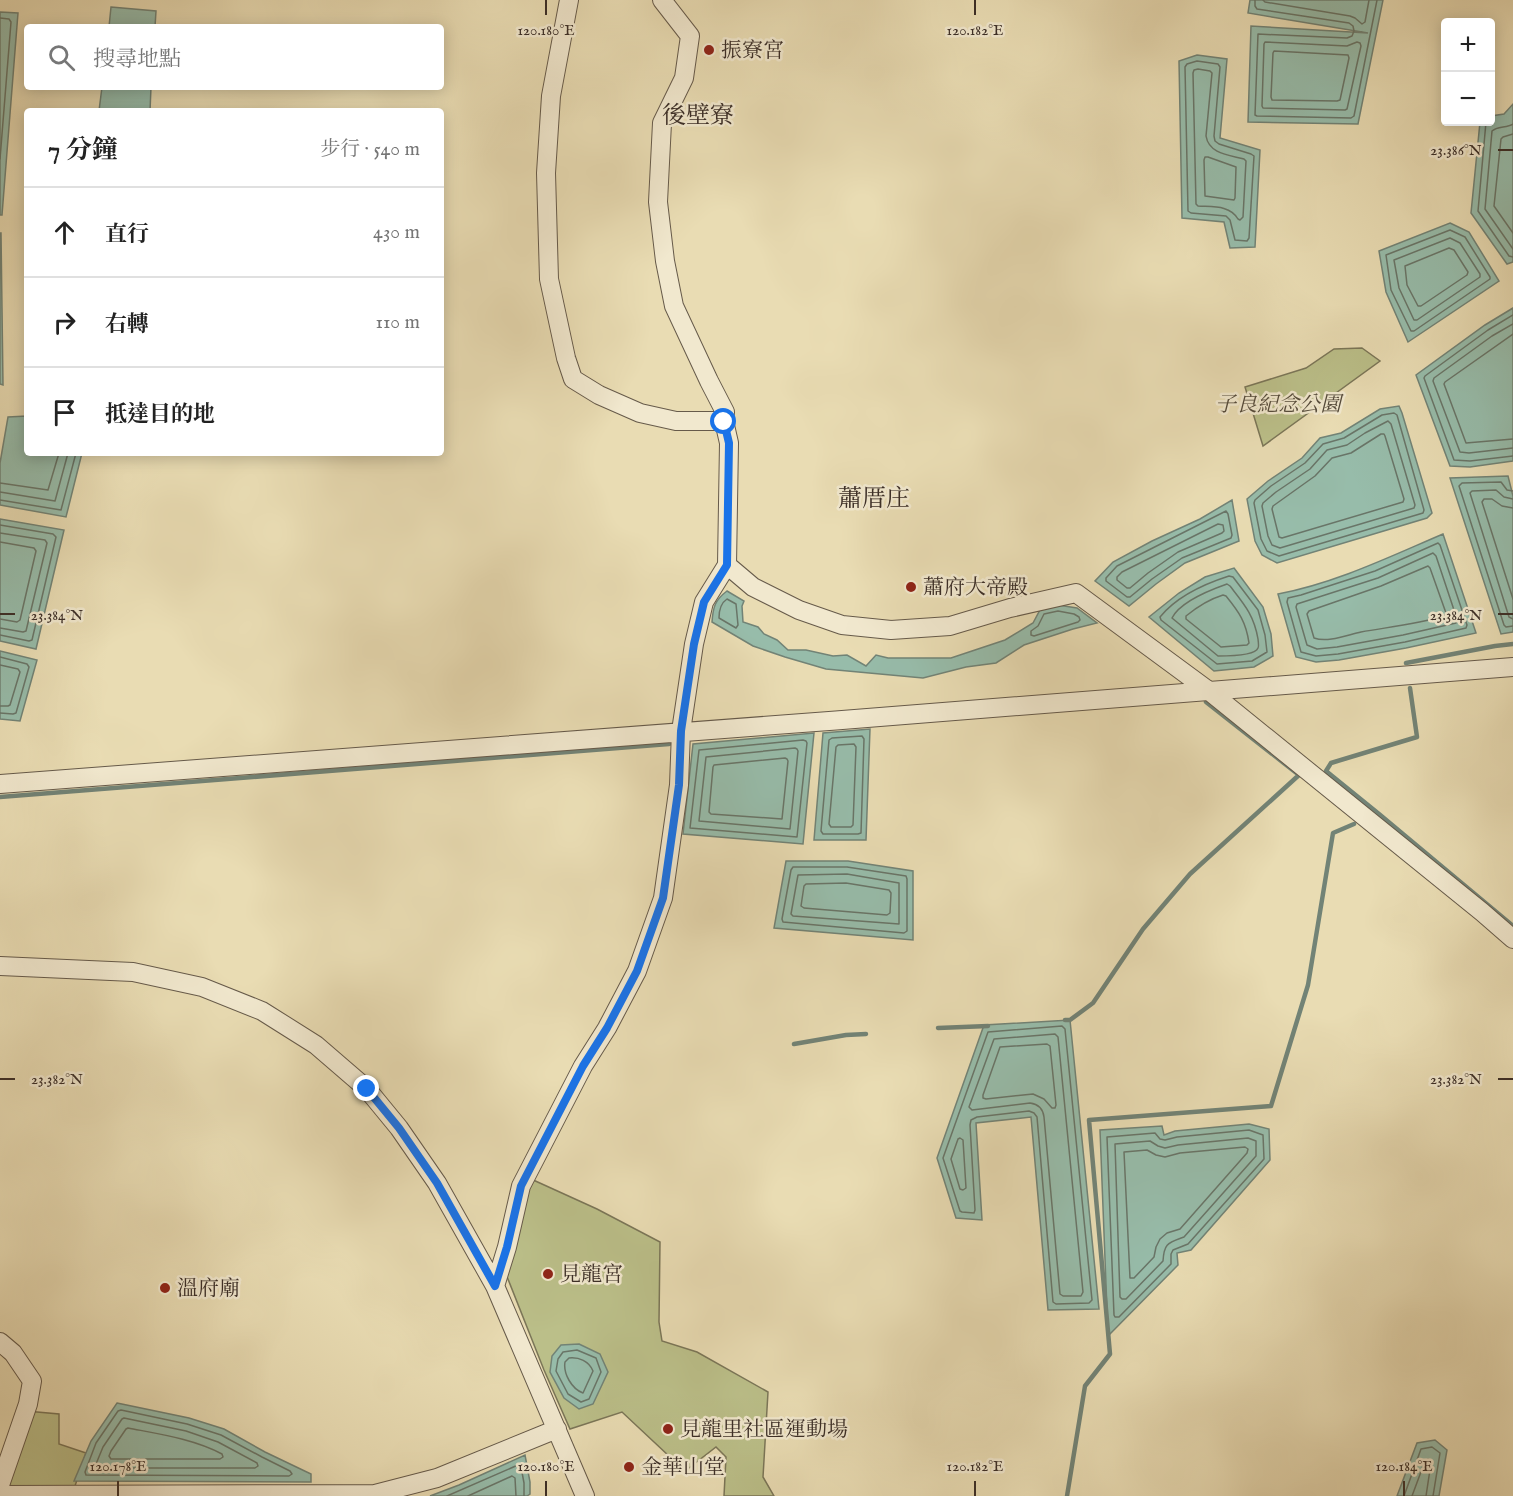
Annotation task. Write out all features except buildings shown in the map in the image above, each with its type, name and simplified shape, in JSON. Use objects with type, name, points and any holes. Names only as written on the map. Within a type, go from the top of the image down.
[{"type":"street","points":[[569,0],[551,96],[546,172],[549,279],[566,358],[573,379],[599,395],[639,413],[675,421],[724,422]]},
{"type":"street","points":[[495,1286],[507,1247],[521,1186],[583,1066],[607,1028],[637,971],[663,898],[679,785],[681,731],[694,644],[704,602],[727,565],[729,443],[724,422],[725,412],[674,306],[665,261],[658,202],[662,123],[684,78],[690,36],[662,0]]},
{"type":"street","points":[[727,565],[753,586],[799,610],[842,625],[891,630],[950,626],[1010,608],[1076,593],[1209,691],[1513,939]]},
{"type":"street","points":[[0,784],[1513,667]]},
{"type":"street","points":[[0,966],[133,972],[202,987],[262,1011],[316,1045],[367,1089],[399,1128],[437,1183],[495,1286],[585,1496]]},
{"type":"street","points":[[0,1342],[13,1353],[33,1381],[28,1404],[0,1485]]},
{"type":"street","points":[[0,1495],[375,1494],[437,1478],[557,1429]]},
{"type":"green space","name":"子良紀念公園","points":[[1362,348],[1380,361],[1263,446],[1245,387],[1306,368],[1334,349]]},
{"type":"green space","points":[[531,1179],[597,1209],[660,1242],[659,1322],[662,1341],[697,1352],[768,1392],[763,1477],[774,1496],[724,1496],[726,1457],[716,1447],[685,1471],[622,1412],[570,1429],[502,1264]]},
{"type":"green space","points":[[26,1411],[59,1414],[59,1444],[86,1453],[72,1495],[0,1485]]},
{"type":"water","points":[[1250,0],[1383,0],[1358,124],[1248,122],[1251,26],[1368,33],[1248,13]]},
{"type":"water","points":[[111,7],[156,11],[155,24],[109,24]]},
{"type":"water","points":[[0,12],[18,13],[2,215],[0,215]]},
{"type":"water","points":[[1197,55],[1227,59],[1220,138],[1260,150],[1255,247],[1230,248],[1224,222],[1182,218],[1179,61]]},
{"type":"water","points":[[102,90],[151,90],[150,108],[99,108]]},
{"type":"water","points":[[1513,104],[1513,262],[1507,264],[1471,213],[1480,126],[1495,126],[1495,115],[1504,114]]},
{"type":"water","points":[[1450,223],[1469,232],[1499,281],[1408,342],[1386,292],[1379,251]]},
{"type":"water","points":[[1,233],[3,385],[0,384]]},
{"type":"water","points":[[1513,308],[1513,461],[1470,467],[1450,466],[1416,375],[1485,325]]},
{"type":"water","points":[[1399,406],[1432,513],[1427,518],[1277,563],[1262,555],[1255,541],[1247,499],[1268,481],[1302,458],[1320,438],[1341,433],[1380,409]]},
{"type":"water","points":[[24,416],[24,456],[81,456],[66,517],[0,505],[0,463],[8,417]]},
{"type":"water","points":[[1508,476],[1513,496],[1513,632],[1501,634],[1450,478]]},
{"type":"water","points":[[1232,500],[1239,541],[1185,563],[1129,606],[1095,581],[1113,562],[1200,519]]},
{"type":"water","points":[[0,519],[64,530],[36,649],[0,641]]},
{"type":"water","points":[[1443,534],[1476,633],[1339,660],[1316,662],[1296,657],[1278,594],[1341,576]]},
{"type":"water","points":[[1234,568],[1263,607],[1271,634],[1273,656],[1254,667],[1214,671],[1149,617],[1179,593],[1205,577]]},
{"type":"water","points":[[727,591],[744,601],[743,622],[758,627],[764,634],[777,640],[788,650],[806,650],[833,656],[847,655],[866,666],[876,655],[888,658],[951,658],[1005,640],[1033,623],[1041,608],[1058,605],[1077,608],[1097,623],[1024,645],[996,663],[966,667],[923,678],[826,669],[753,646],[712,622],[715,604]]},
{"type":"water","points":[[0,651],[37,660],[20,721],[0,719]]},
{"type":"water","points":[[870,729],[866,840],[814,840],[823,733]]},
{"type":"water","points":[[814,733],[803,844],[683,834],[693,744]]},
{"type":"water","points":[[786,861],[848,861],[913,871],[913,940],[774,928]]},
{"type":"water","points":[[1070,1020],[1099,1309],[1048,1310],[1031,1117],[976,1123],[982,1220],[956,1218],[937,1158],[984,1025]]},
{"type":"water","points":[[1249,1124],[1269,1129],[1270,1160],[1191,1250],[1177,1253],[1178,1265],[1108,1336],[1100,1130],[1162,1126],[1164,1135],[1175,1131]]},
{"type":"water","points":[[579,1344],[600,1354],[608,1372],[593,1404],[579,1409],[564,1398],[550,1372],[552,1356],[561,1345]]},
{"type":"water","points":[[117,1403],[189,1418],[224,1429],[311,1474],[311,1482],[74,1481],[91,1441]]},
{"type":"water","points":[[1435,1440],[1447,1450],[1439,1496],[1397,1496],[1417,1443]]},
{"type":"water","points":[[525,1455],[530,1482],[530,1494],[527,1496],[430,1496],[459,1485]]},
{"type":"waterway","points":[[1406,663],[1513,644]]},
{"type":"waterway","points":[[1377,814],[1379,814],[1326,771],[1331,763],[1417,737],[1410,688]]},
{"type":"waterway","points":[[1065,1020],[1070,1020],[1093,1003],[1143,929],[1190,874],[1299,775],[1206,702]]},
{"type":"waterway","points":[[0,797],[669,744]]},
{"type":"waterway","points":[[1379,814],[1513,926]]},
{"type":"waterway","points":[[1067,1496],[1085,1386],[1110,1354],[1089,1120],[1271,1106],[1308,985],[1333,833],[1354,824]]},
{"type":"waterway","points":[[938,1028],[988,1026]]},
{"type":"waterway","points":[[794,1044],[866,1034]]},
{"type":"place","name":"振寮宮","points":[[709,50]]},
{"type":"place","name":"蕭府大帝殿","points":[[911,587]]},
{"type":"place","name":"見龍宮","points":[[548,1274]]},
{"type":"place","name":"溫府廟","points":[[165,1288]]},
{"type":"place","name":"見龍里社區運動場","points":[[668,1429]]},
{"type":"place","name":"金華山堂","points":[[629,1467]]},
{"type":"district","name":"後壁寮","points":[[698,115]]},
{"type":"district","name":"蕭厝庄","points":[[874,498]]},
{"type":"route","points":[[367,1089],[399,1128],[437,1183],[495,1286],[507,1247],[521,1186],[583,1066],[607,1028],[637,971],[663,898],[679,785],[681,731],[694,644],[704,602],[727,565],[729,443],[724,422]]}]
